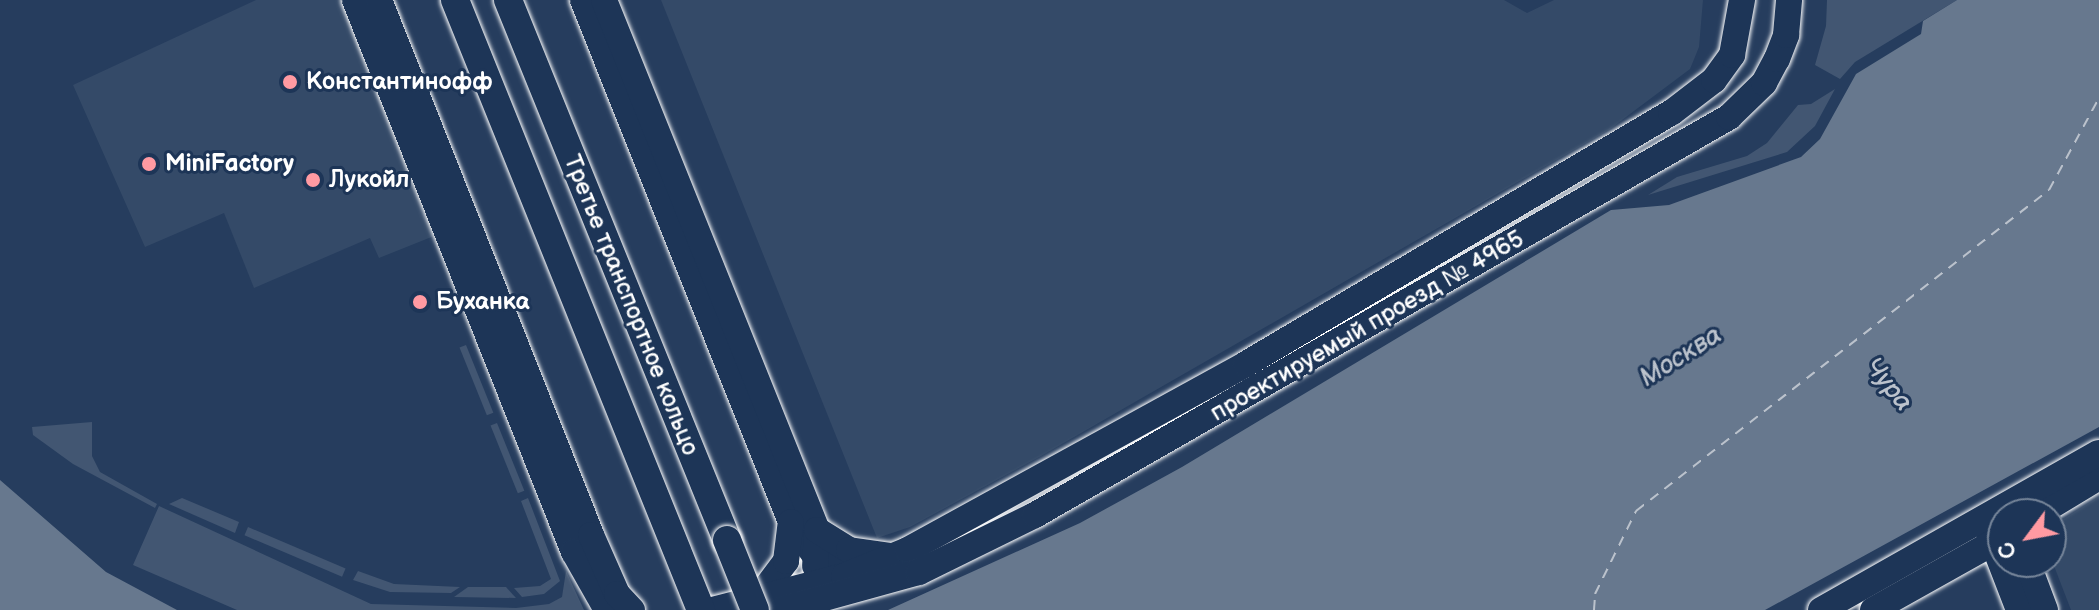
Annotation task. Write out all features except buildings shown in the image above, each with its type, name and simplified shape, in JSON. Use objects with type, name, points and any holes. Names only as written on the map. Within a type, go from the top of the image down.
[{"type":"main road","points":[[355,0],[574,552],[607,610]]},
{"type":"main road","points":[[379,0],[591,535],[617,594],[632,610]]},
{"type":"main road","name":"Третье транспортное кольцо","points":[[455,0],[701,610]]},
{"type":"main road","name":"Третье транспортное кольцо","points":[[508,0],[727,540],[771,606]]},
{"type":"main road","points":[[583,0],[813,572]]},
{"type":"main road","points":[[604,0],[817,530],[813,572],[771,606],[712,610]]},
{"type":"main road","name":"проектируемый проезд № 4965","points":[[844,576],[894,556],[1220,379],[1694,99],[1732,55],[1742,0]]},
{"type":"main road","name":"проектируемый проезд № 4965","points":[[771,606],[878,586],[1035,515],[1131,463],[1729,117],[1764,83],[1777,59],[1786,35],[1789,0]]},
{"type":"main road","points":[[2036,498],[2099,453]]},
{"type":"main road","points":[[2064,498],[2099,477]]},
{"type":"main road","points":[[771,606],[786,561],[791,522]]},
{"type":"main road","points":[[817,530],[849,550],[894,556]]},
{"type":"main road","points":[[1821,610],[1987,530]]},
{"type":"main road","points":[[1873,610],[1987,532]]},
{"type":"main road","points":[[813,572],[844,576],[878,586]]},
{"type":"main road","points":[[2012,578],[2019,610]]},
{"type":"main road","points":[[2033,578],[2045,610]]},
{"type":"shaded area","points":[[256,0],[346,0],[439,234],[379,258],[370,238],[254,288],[224,213],[145,247],[73,85]]},
{"type":"shaded area","points":[[661,0],[1504,0],[1527,13],[1554,0],[1703,0],[1699,47],[1690,69],[1610,129],[1041,456],[910,527],[877,538]]},
{"type":"shaded area","points":[[1827,0],[1957,0],[1855,62],[1840,79],[1815,65],[1826,26]]},
{"type":"shaded area","points":[[1835,89],[1815,126],[1787,152],[1648,195],[1677,177],[1747,156],[1767,143],[1798,105],[1811,104]]},
{"type":"shaded area","points":[[466,345],[493,413],[487,415],[460,348]]},
{"type":"shaded area","points":[[92,422],[92,456],[100,472],[157,504],[155,508],[73,464],[33,435],[32,427]]},
{"type":"shaded area","points":[[497,423],[524,491],[518,493],[491,426]]},
{"type":"shaded area","points":[[2099,497],[2099,610],[2071,610],[2059,578],[2067,578],[2067,517]]},
{"type":"shaded area","points":[[182,498],[239,522],[235,533],[169,504]]},
{"type":"shaded area","points":[[528,498],[560,581],[544,594],[522,597],[514,588],[540,586],[551,579],[521,501]]},
{"type":"shaded area","points":[[159,506],[371,604],[516,608],[549,604],[562,597],[566,571],[584,610],[237,610],[133,565]]},
{"type":"shaded area","points":[[248,527],[346,568],[342,577],[244,535]]},
{"type":"shaded area","points":[[358,571],[394,584],[460,587],[451,593],[390,592],[353,580]]},
{"type":"shaded area","points":[[468,587],[506,587],[516,598],[454,597]]},
{"type":"water","points":[[1957,0],[2099,0],[2099,427],[1765,610],[888,610],[1080,523],[1182,467],[1611,210],[1669,205],[1801,157],[1820,139],[1856,74],[1921,34],[1923,21]]},
{"type":"water","points":[[0,480],[106,572],[177,610],[0,610]]},
{"type":"ferry route","points":[[1594,610],[1595,594],[1636,511],[2049,190],[2099,98]]},
{"type":"place","name":"Константинофф","points":[[290,82]]},
{"type":"place","name":"MiniFactory","points":[[149,164]]},
{"type":"place","name":"Лукойл","points":[[313,180]]},
{"type":"place","name":"Буханка","points":[[420,302]]},
{"type":"water label","name":"Москва","points":[[1681,357]]},
{"type":"water label","name":"Чура","points":[[1888,385]]}]
